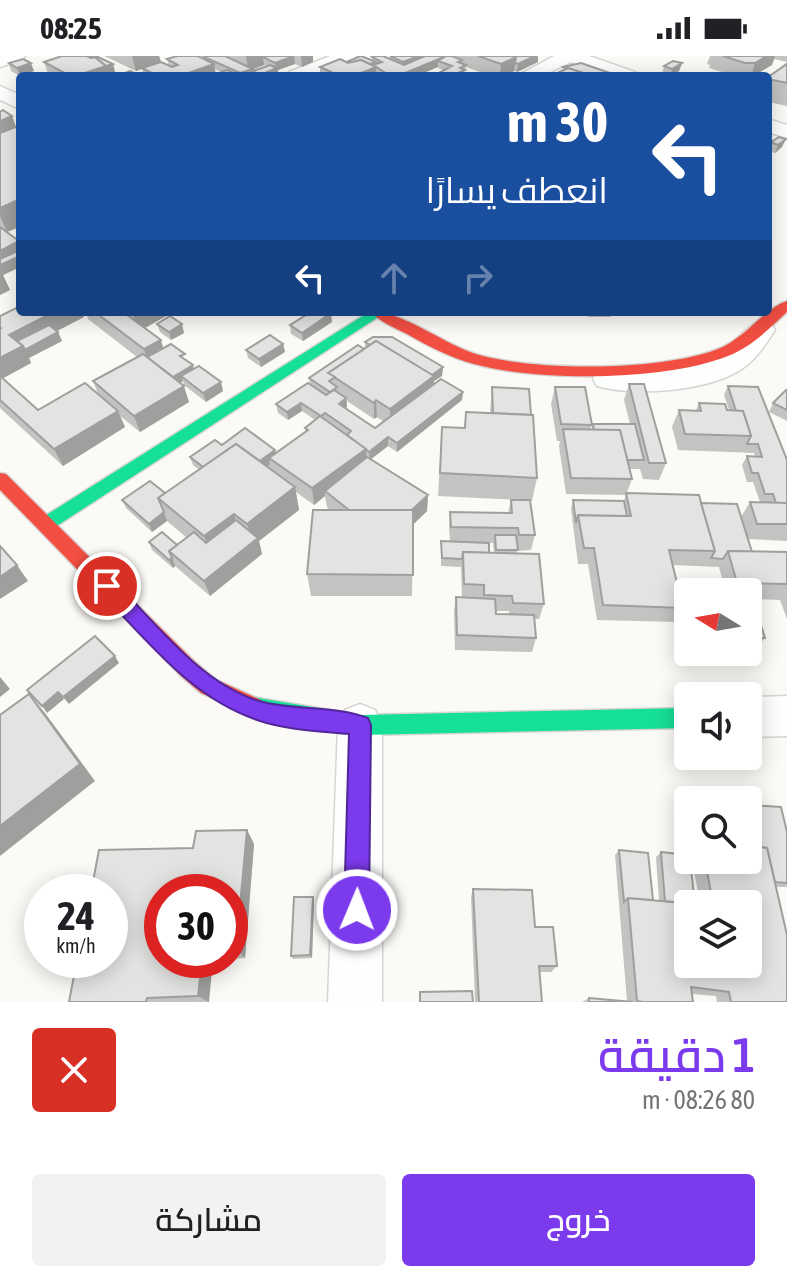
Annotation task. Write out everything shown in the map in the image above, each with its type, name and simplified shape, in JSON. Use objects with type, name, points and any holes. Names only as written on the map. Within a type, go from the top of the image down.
[{"type":"street","points":[[0,61],[16,56]]},
{"type":"street","points":[[306,72],[347,56]]},
{"type":"street","points":[[536,72],[570,56],[616,72]]},
{"type":"street","points":[[386,316],[449,357],[487,373],[531,379],[604,373],[676,379],[710,373],[747,352],[761,330],[787,305]]},
{"type":"street","points":[[46,524],[373,316]]},
{"type":"street","points":[[0,479],[208,686],[260,711],[360,725],[674,718]]},
{"type":"street","points":[[762,717],[787,716]]},
{"type":"street","points":[[355,1002],[360,725]]},
{"type":"building","points":[[62,56],[87,56],[95,57],[106,66],[88,72],[63,72],[44,62]]},
{"type":"building","points":[[87,56],[96,56],[113,64],[106,66],[95,57]]},
{"type":"building","points":[[198,56],[214,64],[191,72],[150,72],[142,68],[161,62],[172,67],[178,65],[167,59]]},
{"type":"building","points":[[225,56],[253,69],[238,72],[204,57]]},
{"type":"building","points":[[294,56],[275,63],[263,57]]},
{"type":"building","points":[[361,56],[376,62],[346,62]]},
{"type":"building","points":[[383,56],[404,65],[425,56],[446,56],[408,72],[384,72],[373,65],[382,62],[372,57]]},
{"type":"building","points":[[390,56],[418,56],[403,62]]},
{"type":"building","points":[[452,56],[462,60],[458,62],[466,65],[460,68],[465,70],[441,72],[452,66],[438,61]]},
{"type":"building","points":[[478,56],[514,56],[516,57],[501,64]]},
{"type":"building","points":[[514,56],[535,56],[518,64]]},
{"type":"building","points":[[723,56],[767,56],[755,63],[745,63]]},
{"type":"building","points":[[23,59],[31,63],[17,68],[9,63]]},
{"type":"building","points":[[340,59],[348,63],[361,60],[376,67],[364,72],[331,72],[320,67]]},
{"type":"building","points":[[673,61],[682,63],[672,69],[664,66]]},
{"type":"building","points":[[581,63],[607,72],[580,72],[563,67]]},
{"type":"building","points":[[787,64],[787,83],[772,80],[772,74]]},
{"type":"building","points":[[270,65],[277,68],[267,72],[253,71]]},
{"type":"building","points":[[568,68],[580,72],[560,72]]},
{"type":"building","points":[[3,110],[12,116],[0,121],[0,112]]},
{"type":"building","points":[[16,127],[16,201],[0,208],[0,133]]},
{"type":"building","points":[[779,137],[786,139],[778,145],[772,141]]},
{"type":"building","points":[[0,227],[16,239],[16,243],[0,251]]},
{"type":"building","points":[[16,252],[16,258],[0,265],[0,259]]},
{"type":"building","points":[[16,308],[16,316],[46,316],[9,335],[23,346],[0,358],[0,316]]},
{"type":"building","points":[[100,316],[128,316],[161,340],[144,349]]},
{"type":"building","points":[[170,316],[182,324],[169,332],[157,324]]},
{"type":"building","points":[[305,316],[327,316],[302,333],[290,325]]},
{"type":"building","points":[[49,325],[58,332],[25,350],[17,341]]},
{"type":"building","points":[[270,335],[283,344],[259,359],[246,350]]},
{"type":"building","points":[[373,337],[392,337],[443,367],[432,375],[376,341],[370,345],[365,342]]},
{"type":"building","points":[[376,341],[434,376],[390,409],[376,400],[374,403],[328,373]]},
{"type":"building","points":[[171,344],[185,354],[180,356],[193,365],[173,377],[147,357]]},
{"type":"building","points":[[358,345],[364,349],[328,373],[335,377],[329,381],[337,387],[330,392],[309,378]]},
{"type":"building","points":[[143,354],[184,386],[134,416],[93,381]]},
{"type":"building","points":[[199,366],[221,382],[203,393],[181,376]]},
{"type":"building","points":[[0,376],[38,410],[85,383],[118,411],[54,449],[0,400]]},
{"type":"building","points":[[441,379],[463,392],[397,443],[388,437],[369,452],[347,435],[351,431],[325,413],[321,416],[301,403],[287,412],[276,404],[308,383],[326,395],[334,390],[346,398],[339,404],[375,428]]},
{"type":"building","points":[[629,384],[644,384],[666,463],[649,463]]},
{"type":"building","points":[[728,386],[758,387],[787,460],[787,503],[776,503],[773,494],[765,494],[758,473],[752,473],[747,456],[762,457],[758,444],[747,444],[751,436],[743,411],[736,411]]},
{"type":"building","points":[[492,387],[529,389],[531,415],[493,413]]},
{"type":"building","points":[[555,387],[585,387],[592,425],[561,424]]},
{"type":"building","points":[[787,390],[787,410],[773,403]]},
{"type":"building","points":[[699,403],[725,404],[727,410],[743,411],[751,436],[685,434],[679,410],[701,411]]},
{"type":"building","points":[[466,412],[533,415],[537,478],[440,473],[442,427],[465,428]]},
{"type":"building","points":[[320,416],[366,449],[312,488],[269,458],[308,430],[305,428]]},
{"type":"building","points":[[593,424],[635,424],[644,460],[627,460],[620,430],[594,430]]},
{"type":"building","points":[[245,428],[275,450],[260,461],[236,444],[203,467],[190,457],[215,440],[222,445]]},
{"type":"building","points":[[563,429],[620,430],[632,479],[571,478]]},
{"type":"building","points":[[236,444],[295,487],[247,524],[234,514],[204,536],[158,498]]},
{"type":"building","points":[[367,457],[428,495],[412,510],[349,510],[325,491]]},
{"type":"building","points":[[150,481],[165,493],[158,498],[164,512],[149,524],[122,500]]},
{"type":"building","points":[[626,493],[699,495],[715,551],[669,550],[676,578],[674,608],[603,605],[594,548],[584,548],[578,515],[631,516]]},
{"type":"building","points":[[511,500],[530,500],[535,535],[519,535],[518,528],[451,527],[450,512],[512,513]]},
{"type":"building","points":[[573,500],[624,501],[627,516],[578,515],[576,523]]},
{"type":"building","points":[[750,502],[787,503],[787,524],[757,524]]},
{"type":"building","points":[[701,503],[737,504],[752,552],[728,551],[723,559],[711,558],[715,551]]},
{"type":"building","points":[[313,510],[413,510],[413,575],[307,574]]},
{"type":"building","points":[[236,520],[258,538],[204,581],[169,551],[194,532],[206,543]]},
{"type":"building","points":[[162,532],[177,545],[169,551],[172,558],[169,560],[149,542]]},
{"type":"building","points":[[495,535],[516,535],[518,550],[496,550]]},
{"type":"building","points":[[441,541],[489,543],[489,553],[463,552],[462,559],[442,558]]},
{"type":"building","points":[[0,546],[17,565],[0,577]]},
{"type":"building","points":[[728,551],[787,552],[787,584],[762,584],[762,578],[736,578]]},
{"type":"building","points":[[463,552],[539,554],[544,604],[513,603],[512,596],[484,595],[484,585],[464,584]]},
{"type":"building","points":[[456,597],[495,599],[496,614],[534,615],[536,638],[457,635]]},
{"type":"building","points":[[95,636],[115,656],[63,697],[58,692],[42,706],[27,690]]},
{"type":"building","points":[[29,694],[80,764],[0,826],[0,715]]},
{"type":"building","points":[[762,806],[781,807],[787,832],[787,883],[775,882],[767,848],[762,847]]},
{"type":"building","points":[[247,830],[243,874],[144,874],[144,978],[200,978],[198,996],[147,998],[146,1002],[69,1002],[74,978],[128,978],[128,874],[94,874],[99,850],[193,848],[196,831]]},
{"type":"building","points":[[762,847],[767,848],[787,935],[787,1002],[731,1002],[729,992],[691,987],[693,1002],[637,1001],[628,898],[674,902],[674,978],[762,978],[762,890],[710,890],[708,874],[762,874]]},
{"type":"building","points":[[619,850],[648,853],[653,900],[628,898],[624,902]]},
{"type":"building","points":[[661,852],[674,853],[674,874],[692,874],[693,890],[674,890],[674,902],[665,901]]},
{"type":"building","points":[[473,889],[532,890],[535,927],[553,927],[557,966],[539,966],[542,1002],[479,1002]]},
{"type":"building","points":[[294,897],[313,897],[310,955],[291,956]]},
{"type":"building","points":[[472,991],[473,1002],[420,1002],[420,992]]},
{"type":"building","points":[[589,998],[633,1002],[589,1002]]},
{"type":"traffic: fast","points":[[46,524],[373,316]]},
{"type":"traffic: fast","points":[[253,707],[360,725],[674,718]]},
{"type":"traffic: jam","points":[[385,316],[439,345],[477,360],[530,368],[602,370],[672,365],[724,352],[749,337],[787,305]]},
{"type":"traffic: jam","points":[[0,479],[188,669],[208,686],[253,707]]},
{"type":"route","points":[[107,586],[188,669],[208,686],[233,700],[260,711],[290,717],[360,725],[357,910]]}]
